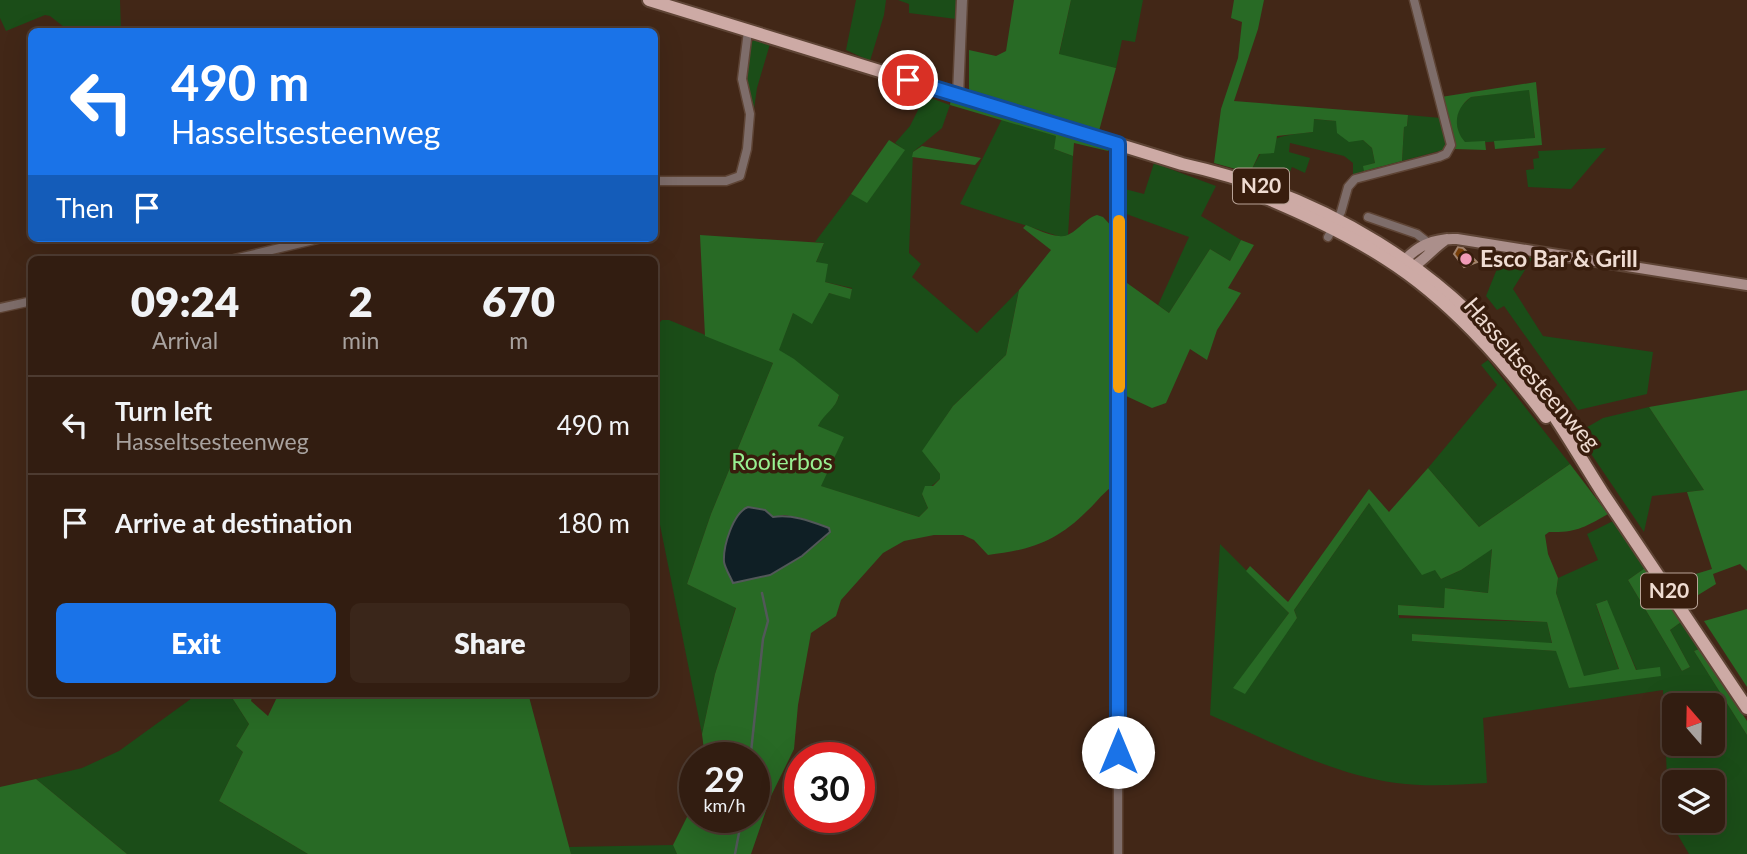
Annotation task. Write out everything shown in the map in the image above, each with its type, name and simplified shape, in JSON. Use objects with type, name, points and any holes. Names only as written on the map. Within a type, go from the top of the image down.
[{"type":"main road","name":"Hasseltsesteenweg","points":[[649,0],[1268,189],[1332,228],[1408,266],[1457,301],[1493,336],[1532,384],[1747,708]]},
{"type":"main road","points":[[1408,266],[1431,245],[1447,239],[1747,285]]},
{"type":"street","points":[[958,95],[962,0]]},
{"type":"street","points":[[1332,228],[1348,187],[1355,179],[1439,157],[1446,154],[1451,145],[1414,0]]},
{"type":"street","points":[[658,181],[726,181],[740,176],[747,149],[750,114],[742,79],[748,31]]},
{"type":"street","points":[[1118,144],[1118,854]]},
{"type":"street","points":[[1368,217],[1417,234],[1431,245]]},
{"type":"street","points":[[247,256],[305,242]]},
{"type":"street","points":[[0,308],[28,302]]},
{"type":"green space","points":[[0,0],[120,0],[121,28],[65,28],[45,15],[6,31],[0,18]]},
{"type":"green space","points":[[856,0],[886,0],[870,61],[846,50]]},
{"type":"green space","points":[[898,0],[956,0],[956,19],[909,13],[909,4]]},
{"type":"green space","points":[[1014,0],[1071,0],[1059,54],[1116,68],[1099,131],[969,93],[969,50],[996,56],[1006,51]]},
{"type":"green space","points":[[1071,0],[1143,0],[1135,42],[1122,40],[1116,68],[1059,55]]},
{"type":"green space","points":[[1234,0],[1264,0],[1258,29],[1234,101],[1408,115],[1407,126],[1404,127],[1402,161],[1364,171],[1363,166],[1375,163],[1372,148],[1363,140],[1349,142],[1337,133],[1336,121],[1314,119],[1313,132],[1277,136],[1274,153],[1259,154],[1250,173],[1214,163],[1221,109],[1238,58],[1242,22],[1231,18]]},
{"type":"green space","points":[[755,40],[770,44],[757,88],[753,116],[745,80],[750,42]]},
{"type":"green space","points":[[1536,82],[1542,145],[1495,149],[1494,141],[1535,138],[1529,90],[1471,97],[1459,112],[1458,130],[1465,142],[1485,141],[1486,150],[1455,149],[1441,97]]},
{"type":"green space","points":[[1529,89],[1535,139],[1464,142],[1458,133],[1456,120],[1459,108],[1471,97]]},
{"type":"green space","points":[[925,96],[950,105],[942,128],[913,152],[909,253],[921,264],[912,277],[977,333],[1019,290],[1006,355],[953,406],[923,451],[940,474],[940,479],[922,494],[928,508],[919,517],[820,486],[817,444],[819,423],[839,396],[778,351],[793,313],[829,293],[850,298],[852,288],[825,282],[816,262],[824,243],[815,242],[851,194],[867,202],[904,150],[895,143],[910,126]]},
{"type":"green space","points":[[951,98],[1109,147],[1108,151],[1074,143],[1073,156],[1054,149],[1056,136],[950,105]]},
{"type":"green space","points":[[1408,115],[1441,118],[1447,142],[1443,150],[1402,161],[1404,126],[1407,126]]},
{"type":"green space","points":[[1002,119],[1057,136],[1054,149],[1073,156],[1068,235],[1061,237],[960,204]]},
{"type":"green space","points":[[1313,119],[1336,121],[1355,140],[1363,140],[1372,148],[1375,163],[1364,166],[1364,171],[1353,175],[1353,163],[1344,156],[1290,143],[1289,152],[1310,158],[1305,173],[1292,167],[1284,185],[1250,173],[1262,152],[1274,140],[1313,132]]},
{"type":"green space","points":[[889,140],[905,150],[867,203],[851,194]]},
{"type":"green space","points":[[922,146],[981,158],[975,165],[912,157],[913,152]]},
{"type":"green space","points":[[1606,148],[1571,189],[1528,187],[1526,170],[1534,169],[1533,159],[1539,158],[1538,151]]},
{"type":"green space","points":[[1154,163],[1216,186],[1201,216],[1241,240],[1230,261],[1210,249],[1169,313],[1158,305],[1189,237],[1121,212],[1121,188],[1144,194]]},
{"type":"green space","name":"Rooierbos","points":[[1097,215],[1103,217],[1116,231],[1115,485],[1076,522],[1042,543],[1030,547],[988,555],[974,540],[963,535],[934,535],[904,541],[883,553],[841,600],[836,616],[811,633],[798,705],[795,742],[784,742],[784,769],[770,799],[770,742],[703,742],[702,734],[715,674],[736,608],[687,584],[711,514],[773,363],[705,336],[700,235],[824,243],[816,262],[828,264],[825,282],[852,289],[850,299],[829,293],[812,324],[793,313],[779,350],[839,395],[818,426],[844,437],[821,486],[919,517],[928,508],[922,494],[925,486],[933,486],[940,479],[940,474],[922,451],[953,406],[1006,355],[1019,290],[1051,250],[1023,228],[1026,225],[1059,236],[1074,231]],"holes":[[[748,507],[773,517],[784,515],[829,528],[826,537],[802,556]]]},
{"type":"green space","points":[[1241,240],[1254,245],[1228,288],[1241,293],[1217,330],[1207,360],[1190,349],[1166,403],[1152,408],[1124,395],[1121,255],[1126,256],[1127,283],[1169,313],[1210,249],[1230,261]]},
{"type":"green space","points":[[1503,254],[1533,257],[1513,289],[1543,336],[1653,352],[1647,394],[1578,410],[1504,306],[1497,310],[1486,296]]},
{"type":"green space","points":[[662,320],[669,320],[773,363],[711,514],[687,584],[736,607],[715,674],[702,734],[658,515],[658,324]]},
{"type":"green space","points":[[1488,360],[1570,464],[1479,527],[1428,468],[1497,385],[1481,365]]},
{"type":"green space","points":[[1747,390],[1747,571],[1740,564],[1713,574],[1716,584],[1690,600],[1676,580],[1712,569],[1687,492],[1704,490],[1649,407]]},
{"type":"green space","points":[[1649,407],[1704,490],[1652,496],[1644,532],[1577,433],[1603,418]]},
{"type":"green space","points":[[1570,464],[1608,514],[1580,528],[1549,532],[1545,535],[1548,554],[1558,578],[1556,593],[1584,676],[1619,669],[1596,604],[1607,600],[1636,670],[1660,667],[1661,676],[1569,688],[1556,651],[1412,641],[1412,634],[1552,643],[1547,622],[1398,615],[1398,605],[1444,608],[1445,588],[1488,593],[1492,549],[1461,570],[1441,579],[1435,570],[1422,575],[1369,503],[1294,610],[1297,618],[1245,694],[1233,688],[1289,613],[1246,571],[1250,566],[1288,602],[1369,489],[1389,512],[1428,468],[1479,527]]},
{"type":"green space","points":[[1369,503],[1435,569],[1441,579],[1461,570],[1492,548],[1488,593],[1446,588],[1444,608],[1399,605],[1399,618],[1547,622],[1552,644],[1413,634],[1413,641],[1557,651],[1570,688],[1637,671],[1606,600],[1596,605],[1619,670],[1584,677],[1556,593],[1558,578],[1598,560],[1587,534],[1613,521],[1645,568],[1628,580],[1682,671],[1690,667],[1670,630],[1681,622],[1699,649],[1694,651],[1720,693],[1663,693],[1663,690],[1483,718],[1487,783],[1430,785],[1372,779],[1301,755],[1210,715],[1220,544],[1289,613],[1234,688],[1297,618],[1294,610]]},
{"type":"green space","points":[[1645,568],[1681,622],[1670,630],[1690,667],[1682,671],[1628,580]]},
{"type":"green space","points":[[1747,609],[1747,687],[1704,621]]},
{"type":"green space","points":[[1699,649],[1747,721],[1747,735],[1726,702],[1726,693],[1720,693],[1694,651]]},
{"type":"green space","points":[[193,697],[232,697],[249,724],[236,746],[243,752],[219,801],[308,854],[127,854],[36,779],[82,768],[119,751]]},
{"type":"green space","points":[[232,697],[252,697],[251,701],[268,716],[277,697],[529,697],[571,854],[308,854],[219,801],[243,752],[236,746],[249,724]]},
{"type":"green space","points":[[1726,702],[1747,735],[1747,854],[1689,854],[1677,833],[1725,833],[1725,770],[1667,770],[1666,756],[1726,756]]},
{"type":"green space","points":[[36,779],[127,854],[0,854],[0,787]]},
{"type":"green space","points":[[679,833],[758,833],[751,854],[677,854],[673,845]]},
{"type":"green space","points":[[673,845],[677,854],[571,854],[568,847]]},
{"type":"shaded area","points":[[748,507],[765,510],[773,517],[787,516],[808,521],[829,528],[830,532],[802,556],[770,575],[733,583],[724,562],[725,548],[734,523]]},
{"type":"building","name":"Esco Bar & Grill","points":[[1458,247],[1463,248],[1477,262],[1464,267],[1454,254]]},
{"type":"waterway","points":[[752,742],[763,639],[768,621],[762,593]]},
{"type":"waterway","points":[[735,854],[739,833]]},
{"type":"slow traffic","points":[[1119,221],[1119,387]]},
{"type":"place","name":"Esco Bar & Grill","points":[[1466,259]]},
{"type":"route","points":[[908,80],[1118,144],[1118,752]]}]
